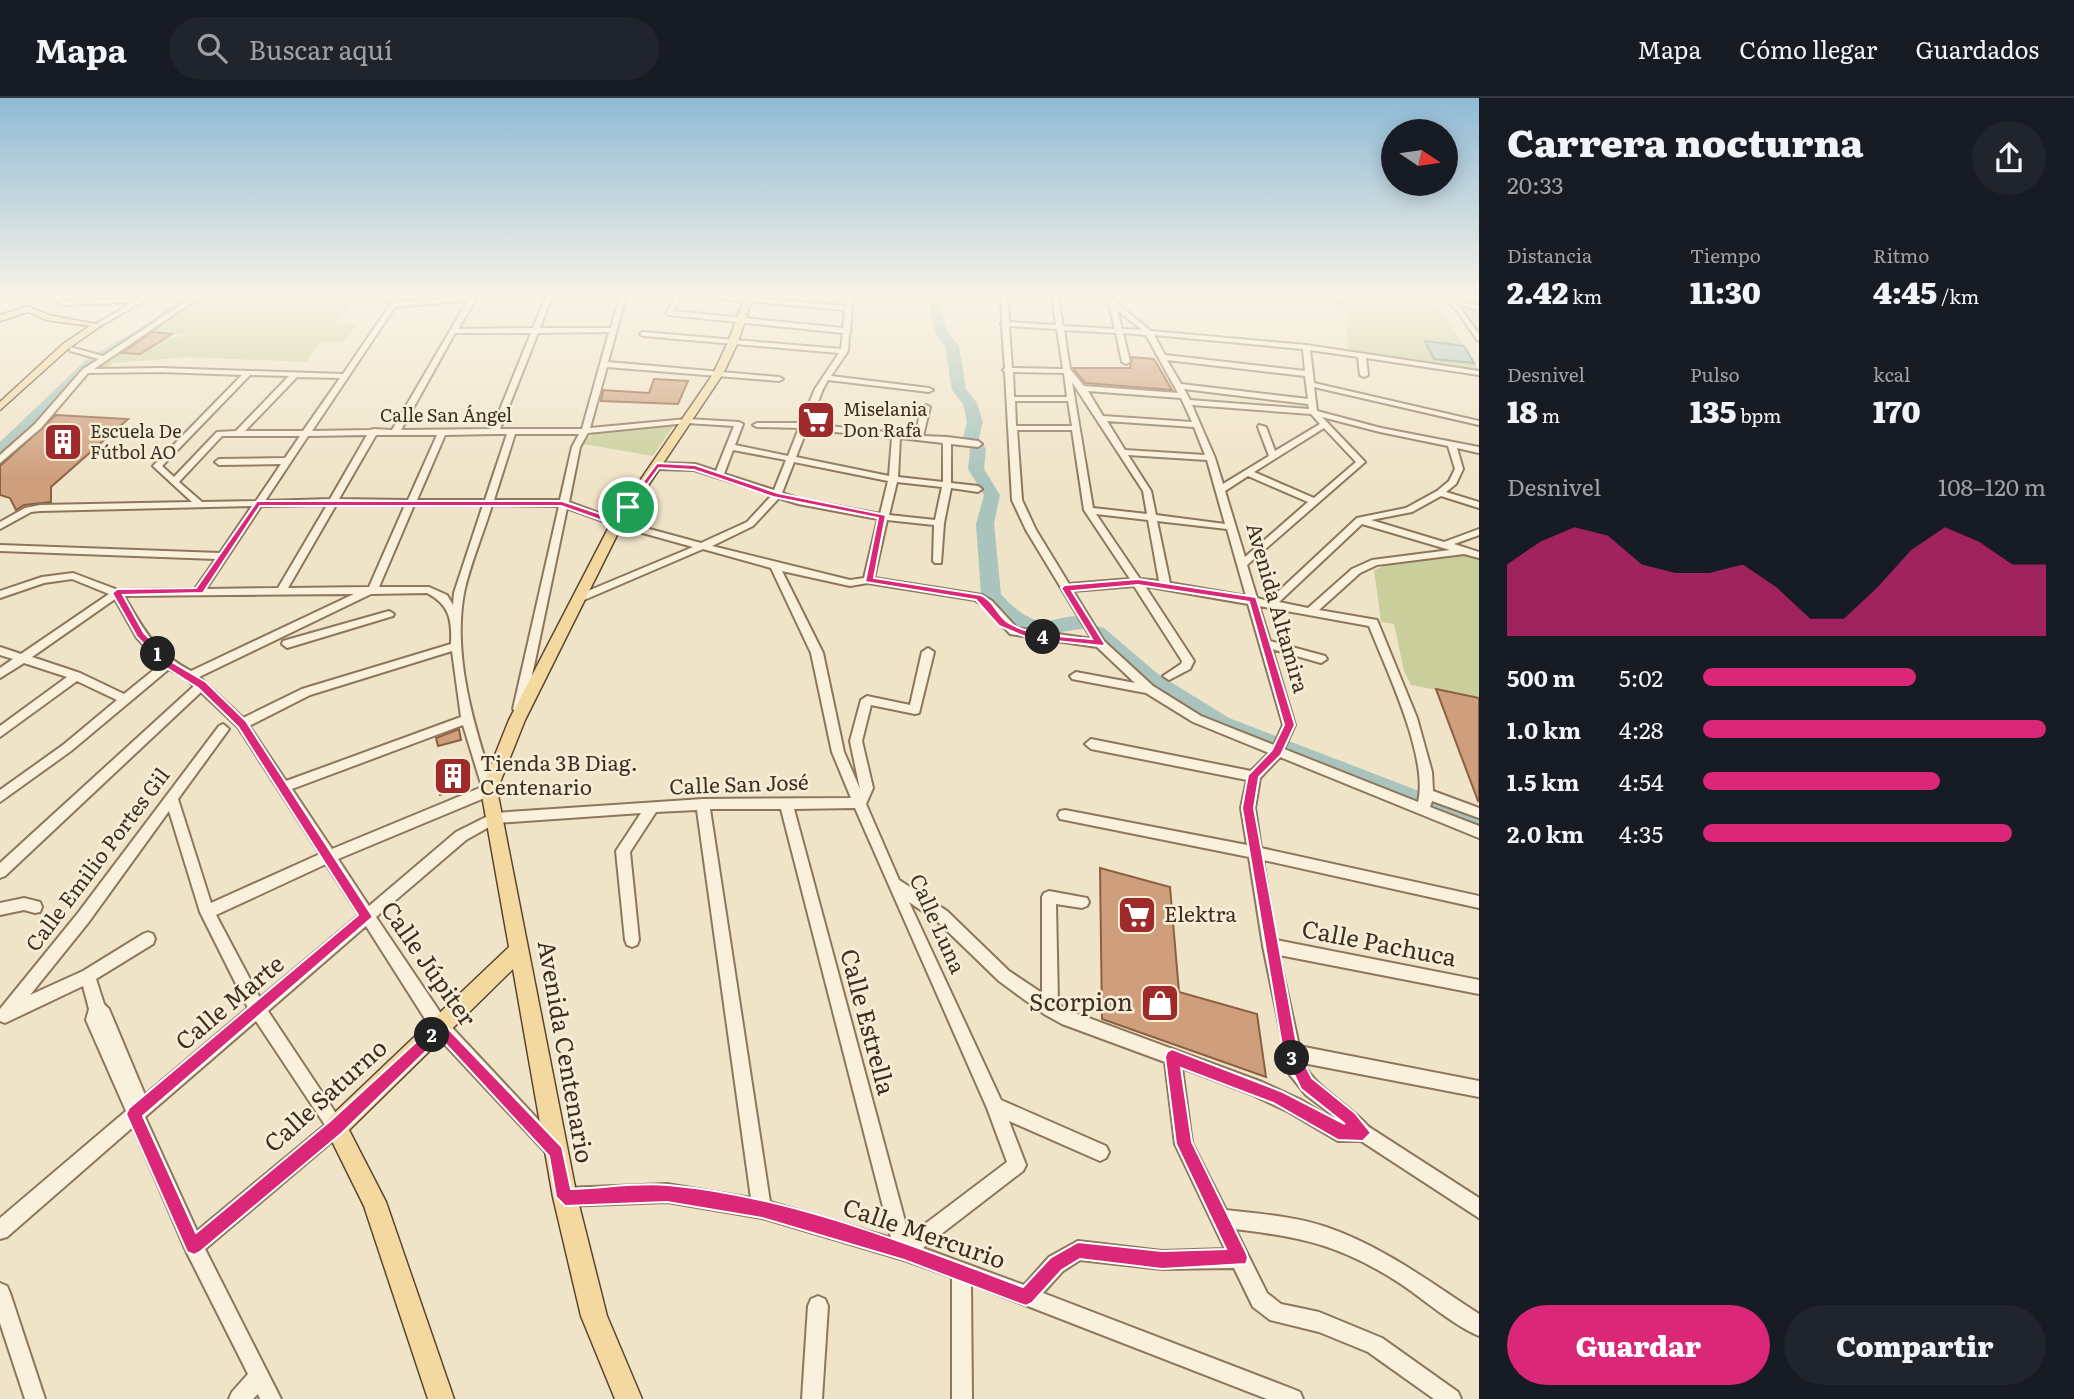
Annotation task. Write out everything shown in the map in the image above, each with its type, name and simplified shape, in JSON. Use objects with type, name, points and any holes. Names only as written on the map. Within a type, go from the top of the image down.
[{"type":"main road","points":[[0,407],[54,357]]},
{"type":"main road","points":[[489,790],[517,720],[617,523],[718,374],[726,357]]},
{"type":"main road","name":"Avenida Centenario","points":[[489,790],[565,1197],[594,1316],[629,1399]]},
{"type":"main road","name":"Calle Saturno","points":[[336,1127],[519,950]]},
{"type":"main road","points":[[336,1127],[374,1202],[442,1399]]},
{"type":"street","points":[[0,460],[38,426],[98,357]]},
{"type":"street","points":[[199,591],[357,357]]},
{"type":"street","points":[[396,431],[438,357]]},
{"type":"street","points":[[495,432],[524,357]]},
{"type":"street","points":[[517,720],[562,503],[576,447],[585,431],[605,357]]},
{"type":"street","points":[[580,598],[750,524],[776,496],[827,378],[840,357]]},
{"type":"street","points":[[1006,357],[1016,488],[1021,513],[1100,644],[1149,689],[1197,719],[1281,746],[1426,802],[1479,832]]},
{"type":"street","points":[[1066,357],[1089,510],[1188,661],[1186,666],[1170,676]]},
{"type":"street","points":[[1125,357],[1126,362]]},
{"type":"street","points":[[1163,357],[1310,374]]},
{"type":"street","name":"Avenida Altamira","points":[[1163,357],[1198,425],[1211,458],[1289,725],[1281,746]]},
{"type":"street","points":[[1242,564],[1361,462],[1312,412],[1307,357]]},
{"type":"street","points":[[1364,375],[1362,357],[1479,373]]},
{"type":"street","points":[[603,365],[779,379]]},
{"type":"street","points":[[86,371],[160,370],[344,376]]},
{"type":"street","points":[[1007,370],[1068,371],[1082,388],[1147,491],[1165,585]]},
{"type":"street","points":[[200,505],[157,466],[247,374]]},
{"type":"street","points":[[238,434],[294,376]]},
{"type":"street","points":[[827,378],[929,390]]},
{"type":"street","points":[[1310,384],[1479,423]]},
{"type":"street","points":[[1082,388],[1310,402]]},
{"type":"street","points":[[1183,395],[1312,412],[1479,450]]},
{"type":"street","points":[[1010,399],[1071,399]]},
{"type":"street","points":[[918,439],[926,407]]},
{"type":"street","points":[[1102,418],[1198,425]]},
{"type":"street","points":[[585,431],[687,421],[739,424],[719,474]]},
{"type":"street","points":[[757,425],[805,426],[978,444]]},
{"type":"street","points":[[1220,490],[1323,425]]},
{"type":"street","points":[[1262,427],[1273,456]]},
{"type":"street","points":[[1012,428],[1075,428]]},
{"type":"street","name":"Calle San Ángel","points":[[174,482],[220,434],[307,431],[585,431]]},
{"type":"street","points":[[282,590],[374,431]]},
{"type":"street","points":[[191,676],[373,589],[442,432]]},
{"type":"street","points":[[207,912],[328,857],[489,790],[465,720],[456,618],[459,593],[512,432]]},
{"type":"street","points":[[868,580],[893,479],[896,437]]},
{"type":"street","points":[[938,561],[939,523],[947,485],[947,439]]},
{"type":"street","points":[[1272,603],[1360,520],[1409,510],[1440,494],[1454,482],[1459,469],[1452,445]]},
{"type":"street","points":[[731,447],[893,479],[978,489]]},
{"type":"street","points":[[1124,452],[1211,458]]},
{"type":"street","points":[[219,462],[286,461]]},
{"type":"street","points":[[657,466],[695,467],[776,496],[883,517],[939,523]]},
{"type":"street","points":[[1246,472],[1313,501]]},
{"type":"street","points":[[1440,494],[1479,505]]},
{"type":"street","points":[[0,526],[22,513],[40,508],[334,502],[562,503],[617,523],[775,566],[850,583],[868,580],[984,600],[1002,624],[1014,631],[1100,644]]},
{"type":"street","points":[[1089,510],[1231,527]]},
{"type":"street","points":[[1360,520],[1479,555]]},
{"type":"street","points":[[1443,545],[1479,532]]},
{"type":"street","points":[[0,548],[222,556]]},
{"type":"street","points":[[1310,612],[1356,570],[1375,562],[1464,551]]},
{"type":"street","name":"Calle Luna","points":[[775,566],[817,653],[838,752],[893,883],[995,1106],[1017,1165],[904,1251]]},
{"type":"street","points":[[0,595],[42,580],[73,576],[117,593],[429,590],[443,597],[456,618]]},
{"type":"street","points":[[1065,588],[1138,582],[1165,585],[1373,623],[1425,761],[1426,802]]},
{"type":"street","points":[[0,674],[117,593]]},
{"type":"street","points":[[117,593],[141,635],[168,664],[191,676],[242,724],[328,857]]},
{"type":"street","points":[[280,632],[290,648],[388,614]]},
{"type":"street","points":[[1266,643],[1321,659]]},
{"type":"street","points":[[242,724],[306,692],[457,646]]},
{"type":"street","points":[[0,651],[76,676],[127,700]]},
{"type":"street","points":[[860,803],[867,788],[856,741],[867,700],[915,710],[928,652]]},
{"type":"street","points":[[0,797],[127,700],[168,664]]},
{"type":"street","points":[[0,732],[76,676]]},
{"type":"street","points":[[1076,676],[1149,689]]},
{"type":"street","points":[[0,872],[202,685]]},
{"type":"street","points":[[284,786],[465,720]]},
{"type":"street","name":"Calle Emilio Portes Gil","points":[[3,1017],[83,918],[223,729]]},
{"type":"street","points":[[1091,744],[1254,775]]},
{"type":"street","points":[[1281,746],[1254,775],[1248,808],[1290,1052],[1306,1084],[1350,1118],[1363,1133],[1479,1209]]},
{"type":"street","points":[[172,799],[207,912],[257,1009],[336,1127]]},
{"type":"street","points":[[1426,802],[1479,813]]},
{"type":"street","name":"Calle San José","points":[[494,818],[703,804],[860,803]]},
{"type":"street","points":[[703,804],[762,1209]]},
{"type":"street","name":"Calle Estrella","points":[[786,804],[904,1251]]},
{"type":"street","points":[[632,940],[623,851],[651,809]]},
{"type":"street","points":[[1065,815],[1254,852],[1479,902]]},
{"type":"street","name":"Calle Marte","points":[[0,1230],[461,836],[494,818]]},
{"type":"street","name":"Calle Júpiter","points":[[328,857],[440,1027],[556,1152]]},
{"type":"street","points":[[893,883],[943,916],[1004,976],[1050,1009],[1080,1024],[1278,1097],[1338,1132],[1363,1133]]},
{"type":"street","points":[[1050,1009],[1049,897],[1082,902]]},
{"type":"street","points":[[0,909],[24,904],[35,907]]},
{"type":"street","points":[[3,1017],[88,976],[148,939]]},
{"type":"street","name":"Calle Pachuca","points":[[1270,946],[1479,987]]},
{"type":"street","points":[[88,976],[97,1009],[103,1014],[138,1111],[194,1246],[271,1399]]},
{"type":"street","points":[[1290,1052],[1479,1088]]},
{"type":"street","points":[[1172,1057],[1184,1144],[1260,1300],[1267,1308],[1319,1322],[1363,1339],[1398,1359],[1451,1399]]},
{"type":"street","points":[[995,1106],[1100,1152]]},
{"type":"street","name":"Calle Saturno","points":[[194,1246],[336,1127]]},
{"type":"street","name":"Calle Mercurio","points":[[565,1197],[667,1193],[762,1209],[904,1251],[961,1271],[1293,1399]]},
{"type":"street","points":[[1220,1217],[1315,1233],[1345,1244],[1387,1266],[1479,1326]]},
{"type":"street","points":[[1026,1297],[1056,1264],[1078,1250],[1162,1260],[1240,1258]]},
{"type":"street","points":[[961,1271],[962,1399]]},
{"type":"street","points":[[0,1293],[32,1397]]},
{"type":"street","points":[[811,1399],[818,1306]]},
{"type":"street","points":[[239,1399],[259,1377]]},
{"type":"green space","points":[[111,357],[310,357],[306,362],[188,357],[113,363],[106,368],[93,369]]},
{"type":"green space","points":[[1390,357],[1470,357],[1479,371]]},
{"type":"green space","points":[[674,425],[653,456],[583,444],[593,434]]},
{"type":"green space","points":[[1464,551],[1479,555],[1479,698],[1411,685],[1404,671],[1394,624],[1381,622],[1374,570],[1403,559]]},
{"type":"water","points":[[1433,357],[1470,357],[1474,363]]},
{"type":"building","points":[[1132,357],[1154,359],[1172,390],[1085,383],[1073,368],[1130,368]]},
{"type":"building","points":[[654,379],[688,381],[678,404],[601,401],[603,390],[649,393]]},
{"type":"building","name":"Escuela De Fútbol AO","points":[[56,415],[128,419],[51,487],[51,502],[24,505],[16,510],[10,498],[0,495],[0,466]]},
{"type":"building","points":[[1436,689],[1479,698],[1478,801]]},
{"type":"building","points":[[459,729],[461,740],[438,746],[436,738]]},
{"type":"building","name":"Tienda 3B Diag. Centenario","points":[[466,759],[468,785],[440,795],[437,766]]},
{"type":"building","name":"Scorpion","points":[[1100,868],[1170,887],[1179,992],[1257,1014],[1266,1077],[1102,1019]]},
{"type":"waterway","points":[[0,451],[92,362],[101,357]]},
{"type":"waterway","points":[[954,357],[959,390],[970,403],[975,422],[971,438],[978,449],[976,469],[992,495],[985,524],[991,594],[1008,612],[1033,626],[1048,628],[1068,622],[1081,623]]},
{"type":"waterway","points":[[1097,633],[1151,679],[1221,724],[1479,825]]},
{"type":"place","name":"Miselania Don Rafa","points":[[816,420]]},
{"type":"place","name":"Escuela De Fútbol AO","points":[[63,442]]},
{"type":"place","name":"Tienda 3B Diag. Centenario","points":[[453,776]]},
{"type":"place","name":"Elektra","points":[[1137,915]]},
{"type":"place","name":"Scorpion","points":[[1160,1003]]},
{"type":"route","points":[[657,466],[695,467],[776,496],[883,517],[868,580],[978,597],[984,600],[1002,624],[1028,635],[1100,644],[1065,588],[1138,582],[1253,599],[1289,725],[1285,740],[1277,752],[1254,775],[1248,808],[1290,1052],[1300,1077],[1306,1084],[1350,1118],[1363,1133],[1350,1135],[1338,1132],[1278,1097],[1172,1057],[1179,1126],[1184,1144],[1240,1258],[1162,1260],[1078,1250],[1056,1264],[1026,1297],[904,1251],[762,1209],[667,1193],[565,1197],[556,1152],[440,1027],[336,1127],[194,1246],[134,1114],[366,917],[242,724],[191,676],[168,664],[141,635],[117,593],[199,591],[257,503],[562,503],[617,523],[628,507],[657,466]]}]
